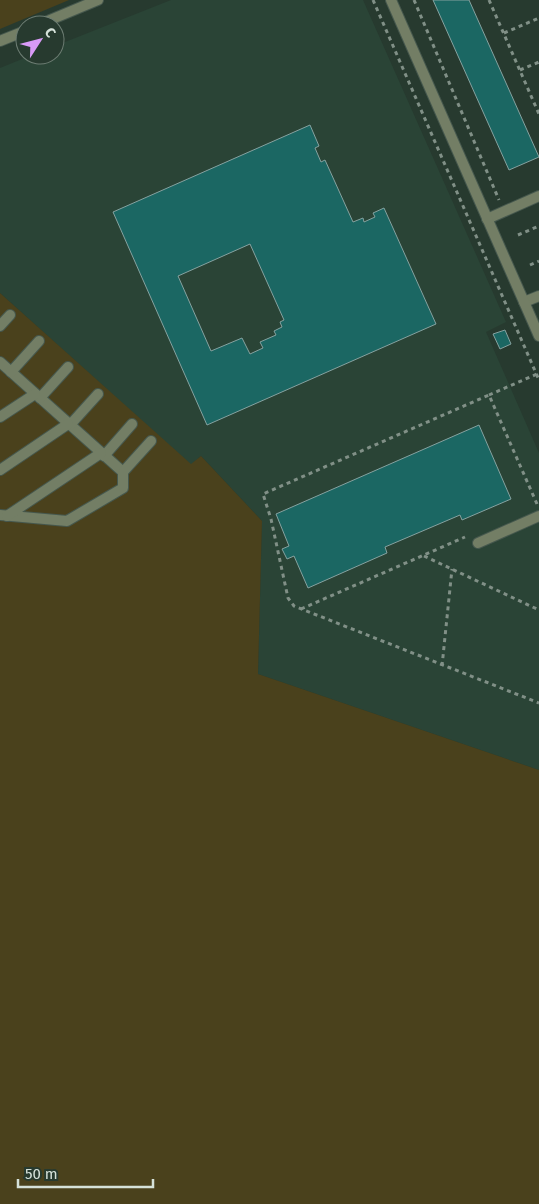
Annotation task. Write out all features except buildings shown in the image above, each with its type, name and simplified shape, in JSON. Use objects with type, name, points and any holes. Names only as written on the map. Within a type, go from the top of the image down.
[{"type":"street","points":[[62,15],[98,0]]},
{"type":"street","points":[[391,0],[539,336]]},
{"type":"street","points":[[0,41],[15,35]]},
{"type":"street","points":[[487,219],[539,196]]},
{"type":"street","points":[[524,302],[539,296]]},
{"type":"street","points":[[0,326],[10,314]]},
{"type":"street","points":[[39,341],[4,368],[123,472]]},
{"type":"street","points":[[0,417],[38,396],[68,367]]},
{"type":"street","points":[[0,470],[69,424],[98,394]]},
{"type":"street","points":[[4,515],[102,454],[132,424]]},
{"type":"street","points":[[4,515],[67,521],[123,488],[123,472],[151,441]]},
{"type":"street","points":[[478,543],[539,516]]},
{"type":"path","points":[[373,0],[539,380]]},
{"type":"path","points":[[414,0],[504,212]]},
{"type":"path","points":[[489,0],[539,114]]},
{"type":"path","points":[[504,33],[539,18]]},
{"type":"path","points":[[520,70],[539,62]]},
{"type":"path","points":[[518,235],[539,226]]},
{"type":"path","points":[[530,265],[539,261]]},
{"type":"path","points":[[537,374],[263,494],[271,519],[288,598],[294,606],[539,703]]},
{"type":"path","points":[[489,395],[539,509]]},
{"type":"path","points":[[301,609],[474,534],[478,543]]},
{"type":"path","points":[[423,556],[539,610]]},
{"type":"path","points":[[442,666],[452,569]]},
{"type":"shaded area","points":[[0,0],[69,0],[33,15],[15,15],[15,23],[0,29]]},
{"type":"shaded area","points":[[171,0],[363,0],[506,322],[486,332],[539,453],[539,770],[258,674],[262,521],[201,456],[191,465],[0,293],[0,68],[15,62],[15,65],[65,65],[65,42]]},
{"type":"shaded area","points":[[0,293],[191,464],[201,456],[262,521],[258,674],[539,770],[539,1204],[0,1204]]}]
